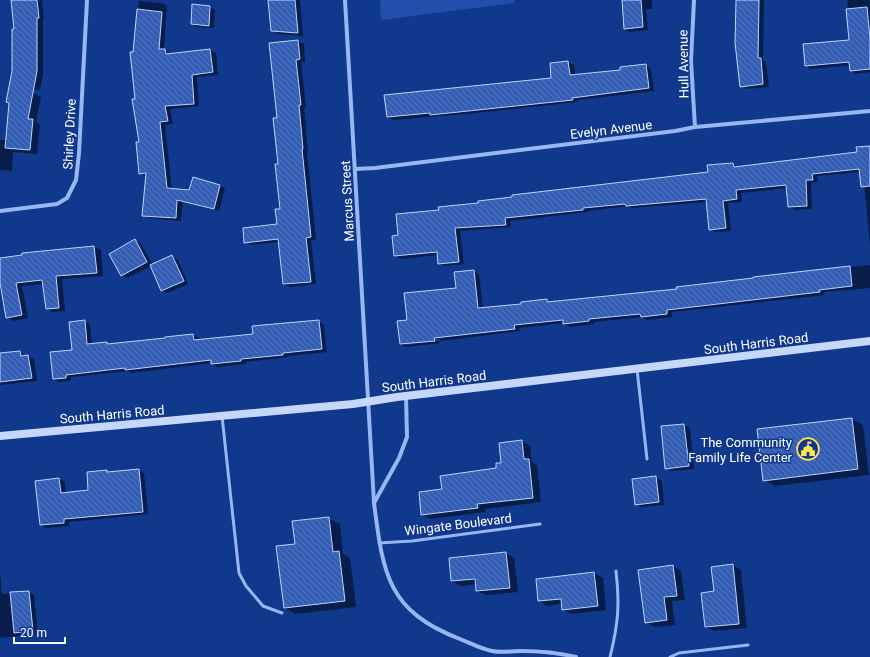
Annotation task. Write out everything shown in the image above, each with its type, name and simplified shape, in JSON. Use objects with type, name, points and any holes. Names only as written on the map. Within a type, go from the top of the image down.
[{"type":"main road","name":"South Harris Road","points":[[0,436],[369,402],[406,396],[870,341]]},
{"type":"street","name":"Shirley Drive","points":[[0,211],[57,204],[67,198],[76,180],[79,153],[87,0]]},
{"type":"street","name":"Marcus Street","points":[[345,0],[369,402]]},
{"type":"street","name":"Hull Avenue","points":[[694,0],[691,61],[695,127]]},
{"type":"street","name":"Evelyn Avenue","points":[[355,169],[383,167],[675,131],[695,127],[870,111]]},
{"type":"street","points":[[374,503],[399,458],[407,437],[406,396]]},
{"type":"street","points":[[369,402],[374,503],[379,543],[388,579],[400,599],[411,611],[424,621],[449,635],[492,651],[523,651],[565,654],[576,657]]},
{"type":"street","points":[[492,651],[492,657]]},
{"type":"lane","points":[[637,369],[647,459]]},
{"type":"lane","points":[[222,416],[239,574],[246,586],[263,606],[282,613]]},
{"type":"lane","name":"Wingate Boulevard","points":[[379,543],[412,541],[540,524]]},
{"type":"lane","points":[[610,657],[619,609],[616,571]]},
{"type":"lane","points":[[670,657],[679,653],[748,645]]},
{"type":"shaded area","points":[[380,0],[514,0],[514,3],[381,20]]},
{"type":"building","points":[[11,0],[37,0],[39,18],[37,18],[37,71],[28,119],[33,119],[30,150],[5,148],[9,103],[6,102],[12,71],[12,29],[14,29]]},
{"type":"building","points":[[268,0],[295,0],[298,33],[271,31]]},
{"type":"building","points":[[622,0],[641,0],[643,27],[624,29]]},
{"type":"building","points":[[736,0],[759,0],[758,58],[761,58],[763,84],[740,87],[735,43]]},
{"type":"building","points":[[192,4],[210,6],[209,26],[191,24]]},
{"type":"building","points":[[867,7],[870,38],[870,69],[850,71],[849,62],[805,66],[803,44],[849,40],[846,9]]},
{"type":"building","points":[[137,9],[162,12],[159,49],[165,49],[166,54],[210,49],[213,72],[192,75],[194,104],[165,106],[168,121],[160,122],[167,188],[189,190],[193,177],[220,185],[214,209],[177,200],[176,218],[142,216],[146,173],[139,174],[136,142],[139,142],[132,99],[135,99],[130,52],[133,52]]},
{"type":"building","points":[[298,40],[300,59],[296,60],[301,105],[299,105],[302,149],[311,237],[306,238],[311,282],[283,284],[278,239],[244,243],[243,228],[277,224],[275,209],[280,209],[275,164],[278,164],[273,118],[277,118],[269,43]]},
{"type":"building","points":[[568,61],[570,75],[620,70],[620,67],[646,64],[649,88],[572,98],[573,100],[430,115],[430,113],[387,117],[384,95],[551,78],[550,63]]},
{"type":"building","points":[[870,146],[870,186],[861,187],[859,169],[812,174],[813,180],[806,180],[807,206],[788,207],[786,185],[736,190],[737,199],[723,201],[726,228],[709,230],[706,199],[626,206],[625,204],[505,218],[506,225],[455,228],[459,262],[438,264],[437,252],[394,256],[392,236],[398,235],[396,214],[439,210],[438,207],[478,203],[478,201],[512,197],[512,195],[708,172],[707,165],[733,163],[734,167],[857,152],[856,147]]},
{"type":"building","points":[[135,239],[147,262],[121,276],[109,254]]},
{"type":"building","points":[[94,246],[97,273],[56,276],[59,308],[46,309],[42,280],[16,283],[22,315],[6,318],[0,283],[0,258],[22,255],[22,253]]},
{"type":"building","points":[[172,255],[184,281],[161,291],[150,265]]},
{"type":"building","points":[[850,266],[852,286],[819,290],[820,292],[667,310],[667,314],[641,317],[640,314],[589,319],[589,321],[563,324],[563,320],[514,325],[515,329],[434,338],[435,341],[400,344],[397,321],[407,320],[404,293],[456,288],[454,272],[474,270],[478,308],[521,304],[521,302],[547,299],[547,302],[677,289],[676,287]]},
{"type":"building","points":[[85,320],[87,344],[107,342],[107,344],[193,334],[194,340],[253,334],[252,326],[319,320],[322,349],[283,353],[283,355],[241,359],[241,361],[211,364],[211,360],[125,370],[125,368],[66,375],[66,378],[53,379],[50,352],[72,350],[69,322]]},
{"type":"building","points":[[20,351],[21,356],[28,355],[32,378],[0,382],[0,353]]},
{"type":"building","name":"The Community Family Life Center","points":[[852,418],[858,469],[763,481],[757,429]]},
{"type":"building","points":[[684,424],[689,466],[665,469],[661,426]]},
{"type":"building","points":[[522,440],[524,459],[529,459],[533,498],[477,504],[478,508],[421,515],[419,492],[442,489],[440,476],[496,468],[496,463],[501,463],[499,443]]},
{"type":"building","points":[[139,469],[143,512],[64,519],[64,523],[40,525],[35,481],[59,478],[61,493],[88,490],[87,472]]},
{"type":"building","points":[[656,476],[659,502],[635,505],[632,479]]},
{"type":"building","points":[[329,517],[333,552],[339,551],[345,601],[284,608],[276,546],[295,544],[292,521]]},
{"type":"building","points":[[506,552],[510,588],[476,591],[475,579],[451,581],[449,558]]},
{"type":"building","points":[[733,564],[739,624],[705,627],[701,593],[714,591],[711,567]]},
{"type":"building","points":[[673,565],[677,596],[664,597],[667,620],[645,623],[638,570]]},
{"type":"building","points":[[594,572],[598,606],[562,610],[561,599],[538,601],[536,579]]},
{"type":"building","points":[[29,591],[33,631],[14,633],[10,592]]},
{"type":"place","name":"The Community Family Life Center","points":[[808,449]]}]
